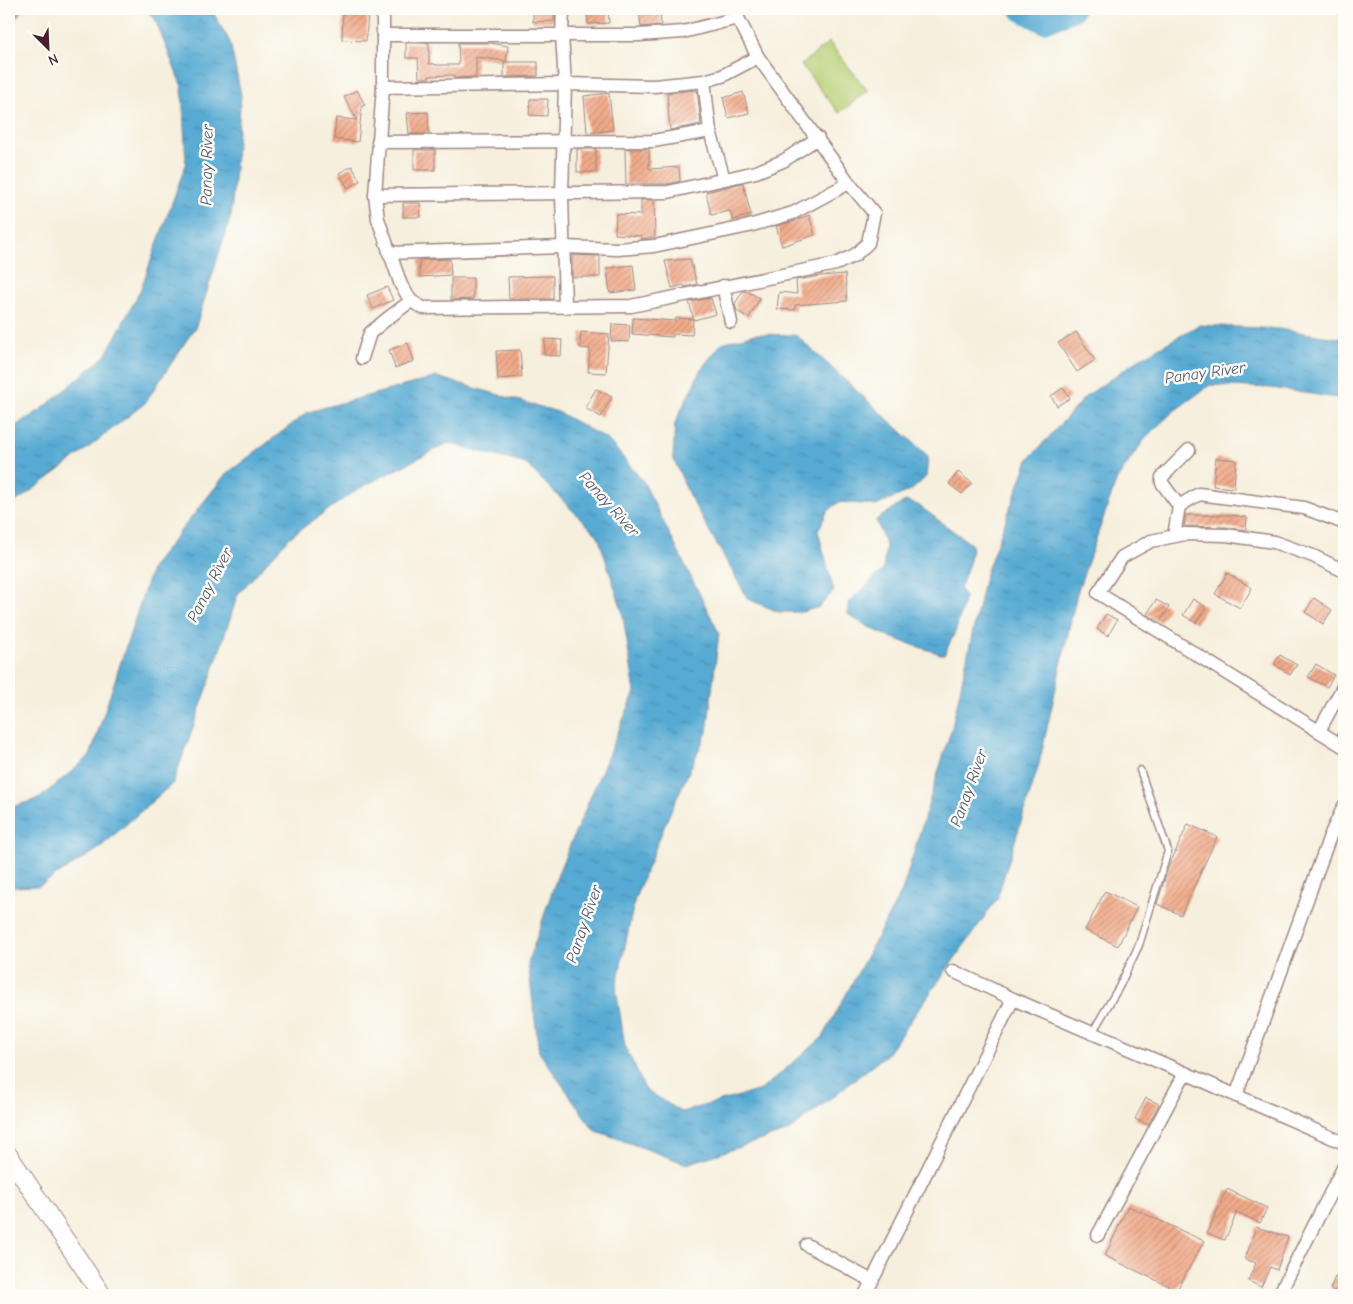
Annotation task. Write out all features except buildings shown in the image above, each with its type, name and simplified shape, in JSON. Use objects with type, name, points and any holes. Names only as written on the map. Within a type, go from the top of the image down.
[{"type":"main road","points":[[9,1156],[102,1295]]},
{"type":"street","points":[[383,9],[383,36],[383,87],[375,195],[378,219],[401,285],[411,301],[423,308],[631,306],[836,264],[855,255],[868,244],[874,213],[849,183],[758,58],[738,14],[684,32],[639,35],[383,36]]},
{"type":"street","points":[[563,9],[562,35],[565,84],[562,194],[565,306]]},
{"type":"street","points":[[383,87],[565,84],[654,86],[722,76],[758,58]]},
{"type":"street","points":[[704,80],[710,131],[724,179]]},
{"type":"street","points":[[378,142],[653,141],[710,131]]},
{"type":"street","points":[[375,195],[668,192],[756,172],[783,162],[818,138]]},
{"type":"street","points":[[389,253],[563,247],[618,249],[654,246],[750,226],[793,213],[849,183]]},
{"type":"street","points":[[723,286],[731,322]]},
{"type":"street","points":[[362,358],[370,333],[411,301]]},
{"type":"street","points":[[1174,536],[1179,506],[1162,483],[1162,477],[1188,450]]},
{"type":"street","points":[[1179,506],[1198,494],[1304,508],[1344,524]]},
{"type":"street","points":[[1344,571],[1313,556],[1274,542],[1226,535],[1185,534],[1152,541],[1122,557],[1098,593],[1344,747]]},
{"type":"street","points":[[1319,731],[1344,684]]},
{"type":"street","points":[[1236,1096],[1330,836],[1344,806]]},
{"type":"street","points":[[953,971],[1185,1072],[1344,1144]]},
{"type":"street","points":[[865,1295],[1014,999]]},
{"type":"street","points":[[1098,1235],[1185,1072]]},
{"type":"street","points":[[1279,1295],[1344,1166]]},
{"type":"street","points":[[807,1245],[872,1281]]},
{"type":"lane","points":[[1092,1033],[1119,987],[1139,945],[1168,851],[1140,770]]},
{"type":"green space","points":[[829,42],[868,91],[839,113],[801,65]]},
{"type":"water","points":[[9,9],[24,9],[9,26]]},
{"type":"water","name":"Panay River","points":[[144,9],[211,9],[230,42],[241,95],[231,216],[196,326],[145,403],[9,507],[9,430],[42,409],[105,356],[140,291],[186,164],[182,87],[155,19]]},
{"type":"water","name":"Panay River","points":[[1199,325],[1278,329],[1344,339],[1344,399],[1272,388],[1210,385],[1174,411],[1146,437],[1117,479],[1077,593],[1039,764],[997,899],[887,1054],[789,1131],[687,1164],[594,1130],[539,1052],[528,963],[559,871],[635,692],[622,610],[598,536],[526,464],[448,443],[356,490],[290,537],[238,594],[208,686],[173,783],[97,850],[39,886],[9,887],[9,808],[40,798],[90,756],[152,567],[225,475],[308,412],[437,377],[558,412],[608,440],[643,481],[719,633],[707,732],[669,815],[635,898],[616,989],[625,1046],[645,1089],[681,1112],[761,1090],[823,1037],[902,891],[952,727],[985,576],[1028,460],[1085,397],[1139,359]]},
{"type":"water","points":[[755,334],[796,335],[928,456],[926,477],[913,489],[876,506],[839,502],[827,512],[818,531],[834,591],[819,607],[803,612],[779,612],[748,599],[689,495],[673,457],[675,423],[701,369],[722,343]]},
{"type":"water","points":[[905,501],[918,505],[972,545],[971,557],[960,589],[965,597],[956,630],[944,655],[881,633],[847,613],[850,601],[883,570],[886,546],[876,520]]},
{"type":"waterway","points":[[1023,9],[1044,20],[1071,9]]}]
